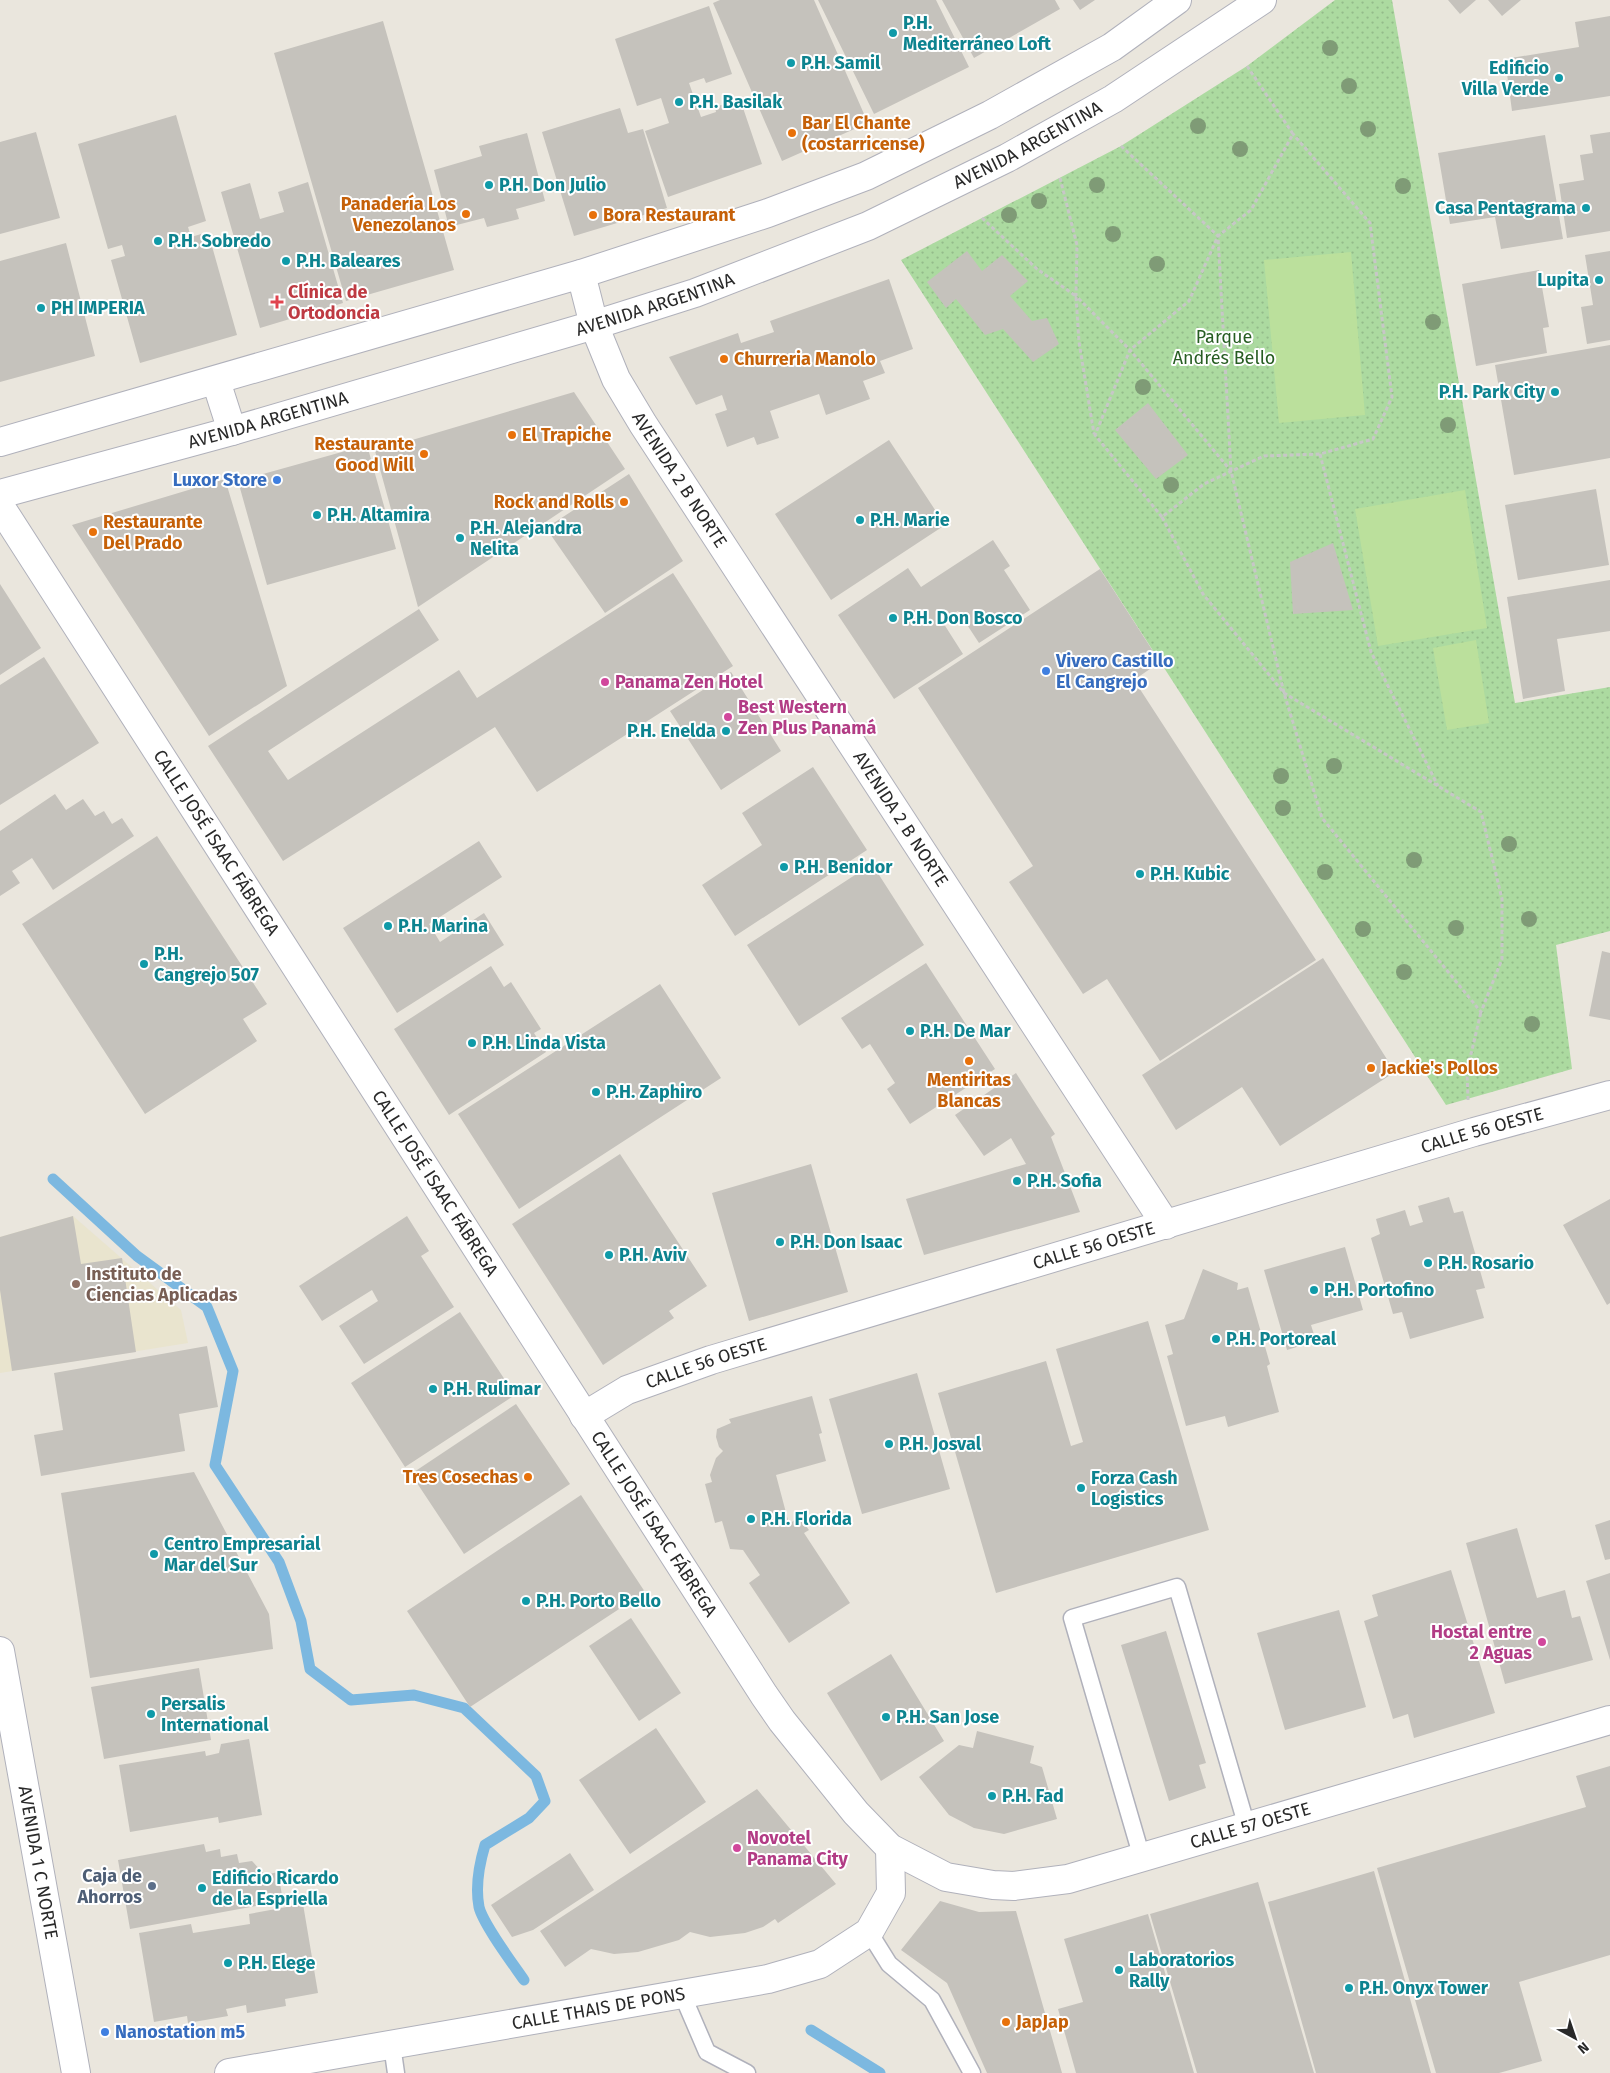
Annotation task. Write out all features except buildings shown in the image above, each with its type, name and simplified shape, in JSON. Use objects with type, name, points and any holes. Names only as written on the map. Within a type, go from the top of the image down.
[{"type":"street","points":[[0,442],[581,274],[768,214],[866,176],[990,116],[1104,51],[1177,0]]},
{"type":"street","name":"AVENIDA ARGENTINA","points":[[0,494],[232,431],[695,293],[884,220],[1007,158],[1113,99],[1262,0]]},
{"type":"street","name":"AVENIDA 2 B NORTE","points":[[581,274],[594,324],[616,379],[643,424],[1166,1225]]},
{"type":"street","points":[[216,381],[232,431]]},
{"type":"street","name":"CALLE JOSÉ ISAAC FÁBREGA","points":[[0,506],[777,1714],[856,1813],[890,1848]]},
{"type":"street","name":"CALLE 56 OESTE","points":[[584,1416],[626,1390],[711,1360],[1474,1132],[1610,1095]]},
{"type":"street","name":"AVENIDA 1 C NORTE","points":[[0,1651],[76,2073]]},
{"type":"street","name":"CALLE 57 OESTE","points":[[890,1848],[946,1877],[993,1885],[1014,1886],[1068,1879],[1610,1720]]},
{"type":"street","name":"CALLE THAIS DE PONS","points":[[229,2073],[768,1979],[820,1964],[869,1932],[891,1893],[890,1848]]},
{"type":"lane","points":[[1142,1858],[1072,1618],[1177,1587],[1247,1827]]},
{"type":"lane","points":[[869,1932],[889,1964],[932,2000],[972,2073]]},
{"type":"lane","points":[[682,1994],[707,2052],[747,2073]]},
{"type":"lane","points":[[392,2045],[396,2073]]},
{"type":"path","points":[[1162,517],[1204,484],[1264,456],[1320,454],[1373,439],[1392,397],[1370,223],[1293,134],[1247,66]]},
{"type":"path","points":[[1095,435],[1130,350],[1189,301],[1218,236],[1251,210],[1293,134]]},
{"type":"path","points":[[1121,146],[1218,236],[1231,472],[1284,693],[1322,818],[1482,1012]]},
{"type":"path","points":[[1060,178],[1077,245],[1076,296],[1079,342],[1095,435],[1162,517],[1202,594],[1284,693],[1481,812],[1502,899],[1502,959],[1482,1012],[1467,1071],[1468,1098],[1474,1132]]},
{"type":"path","points":[[982,218],[1037,269],[1076,296],[1130,350],[1231,472]]},
{"type":"path","points":[[1320,454],[1371,652],[1438,786]]},
{"type":"shaded area","name":"Instituto de Ciencias Aplicadas","points":[[73,1216],[181,1310],[188,1343],[0,1373],[0,1237]]},
{"type":"green space","name":"Parque Andrés Bello","points":[[1335,0],[1392,0],[1515,703],[1610,687],[1610,931],[1556,945],[1572,1069],[1446,1105],[901,260],[1121,146],[1247,66]]},
{"type":"green space","points":[[1351,252],[1365,415],[1279,423],[1264,260]]},
{"type":"green space","points":[[1465,490],[1487,628],[1378,646],[1355,509]]},
{"type":"green space","points":[[1476,640],[1489,723],[1447,730],[1433,648]]},
{"type":"waterway","points":[[53,1179],[137,1256],[207,1307],[233,1371],[215,1465],[279,1562],[301,1621],[310,1669],[351,1700],[414,1695],[464,1708],[536,1776],[545,1801],[529,1818],[485,1845],[479,1868],[478,1883],[479,1907],[486,1923],[524,1980]]},
{"type":"waterway","points":[[811,2030],[880,2073]]},
{"type":"place","name":"P.H. Mediterráneo Loft","points":[[893,33]]},
{"type":"place","name":"P.H. Samil","points":[[791,63]]},
{"type":"place","name":"Edificio Villa Verde","points":[[1559,78]]},
{"type":"place","name":"P.H. Basilak","points":[[679,102]]},
{"type":"place","name":"Bar El Chante (costarricense)","points":[[792,133]]},
{"type":"place","name":"P.H. Don Julio","points":[[489,185]]},
{"type":"place","name":"Casa Pentagrama","points":[[1586,208]]},
{"type":"place","name":"Panadería Los Venezolanos","points":[[466,214]]},
{"type":"place","name":"Bora Restaurant","points":[[593,215]]},
{"type":"place","name":"P.H. Sobredo","points":[[158,241]]},
{"type":"place","name":"P.H. Baleares","points":[[286,261]]},
{"type":"place","name":"Lupita","points":[[1599,280]]},
{"type":"place","name":"Clínica de Ortodoncia","points":[[277,302]]},
{"type":"place","name":"PH IMPERIA","points":[[41,308]]},
{"type":"place","name":"Churreria Manolo","points":[[724,359]]},
{"type":"place","name":"P.H. Park City","points":[[1555,392]]},
{"type":"place","name":"El Trapiche","points":[[512,435]]},
{"type":"place","name":"Restaurante Good Will","points":[[424,454]]},
{"type":"place","name":"Luxor Store","points":[[277,480]]},
{"type":"place","name":"Rock and Rolls","points":[[624,502]]},
{"type":"place","name":"P.H. Altamira","points":[[317,515]]},
{"type":"place","name":"P.H. Marie","points":[[860,520]]},
{"type":"place","name":"Restaurante Del Prado","points":[[93,532]]},
{"type":"place","name":"P.H. Alejandra Nelita","points":[[460,538]]},
{"type":"place","name":"P.H. Don Bosco","points":[[893,618]]},
{"type":"place","name":"Vivero Castillo El Cangrejo","points":[[1046,671]]},
{"type":"place","name":"Panama Zen Hotel","points":[[605,682]]},
{"type":"place","name":"Best Western Zen Plus Panamá","points":[[728,717]]},
{"type":"place","name":"P.H. Enelda","points":[[726,731]]},
{"type":"place","name":"P.H. Benidor","points":[[784,867]]},
{"type":"place","name":"P.H. Kubic","points":[[1140,874]]},
{"type":"place","name":"P.H. Marina","points":[[388,926]]},
{"type":"place","name":"P.H. Cangrejo 507","points":[[144,964]]},
{"type":"place","name":"P.H. De Mar","points":[[910,1031]]},
{"type":"place","name":"P.H. Linda Vista","points":[[472,1043]]},
{"type":"place","name":"Mentiritas Blancas","points":[[969,1061]]},
{"type":"place","name":"Jackie's Pollos","points":[[1371,1068]]},
{"type":"place","name":"P.H. Zaphiro","points":[[596,1092]]},
{"type":"place","name":"P.H. Sofia","points":[[1017,1181]]},
{"type":"place","name":"P.H. Don Isaac","points":[[780,1242]]},
{"type":"place","name":"P.H. Aviv","points":[[609,1255]]},
{"type":"place","name":"P.H. Rosario","points":[[1428,1263]]},
{"type":"place","name":"Instituto de Ciencias Aplicadas","points":[[76,1284]]},
{"type":"place","name":"P.H. Portofino","points":[[1314,1290]]},
{"type":"place","name":"P.H. Portoreal","points":[[1216,1339]]},
{"type":"place","name":"P.H. Rulimar","points":[[433,1389]]},
{"type":"place","name":"P.H. Josval","points":[[889,1444]]},
{"type":"place","name":"Tres Cosechas","points":[[528,1477]]},
{"type":"place","name":"Forza Cash Logistics","points":[[1081,1488]]},
{"type":"place","name":"P.H. Florida","points":[[751,1519]]},
{"type":"place","name":"Centro Empresarial Mar del Sur","points":[[154,1554]]},
{"type":"place","name":"P.H. Porto Bello","points":[[526,1601]]},
{"type":"place","name":"Hostal entre 2 Aguas","points":[[1542,1642]]},
{"type":"place","name":"Persalis International","points":[[151,1714]]},
{"type":"place","name":"P.H. San Jose","points":[[886,1717]]},
{"type":"place","name":"P.H. Fad","points":[[992,1796]]},
{"type":"place","name":"Novotel Panama City","points":[[737,1848]]},
{"type":"place","name":"Caja de Ahorros","points":[[152,1886]]},
{"type":"place","name":"Edificio Ricardo de la Espriella","points":[[202,1888]]},
{"type":"place","name":"P.H. Elege","points":[[228,1963]]},
{"type":"place","name":"Laboratorios Rally","points":[[1119,1970]]},
{"type":"place","name":"P.H. Onyx Tower","points":[[1349,1988]]},
{"type":"place","name":"JapJap","points":[[1006,2022]]},
{"type":"place","name":"Nanostation m5","points":[[105,2032]]}]
